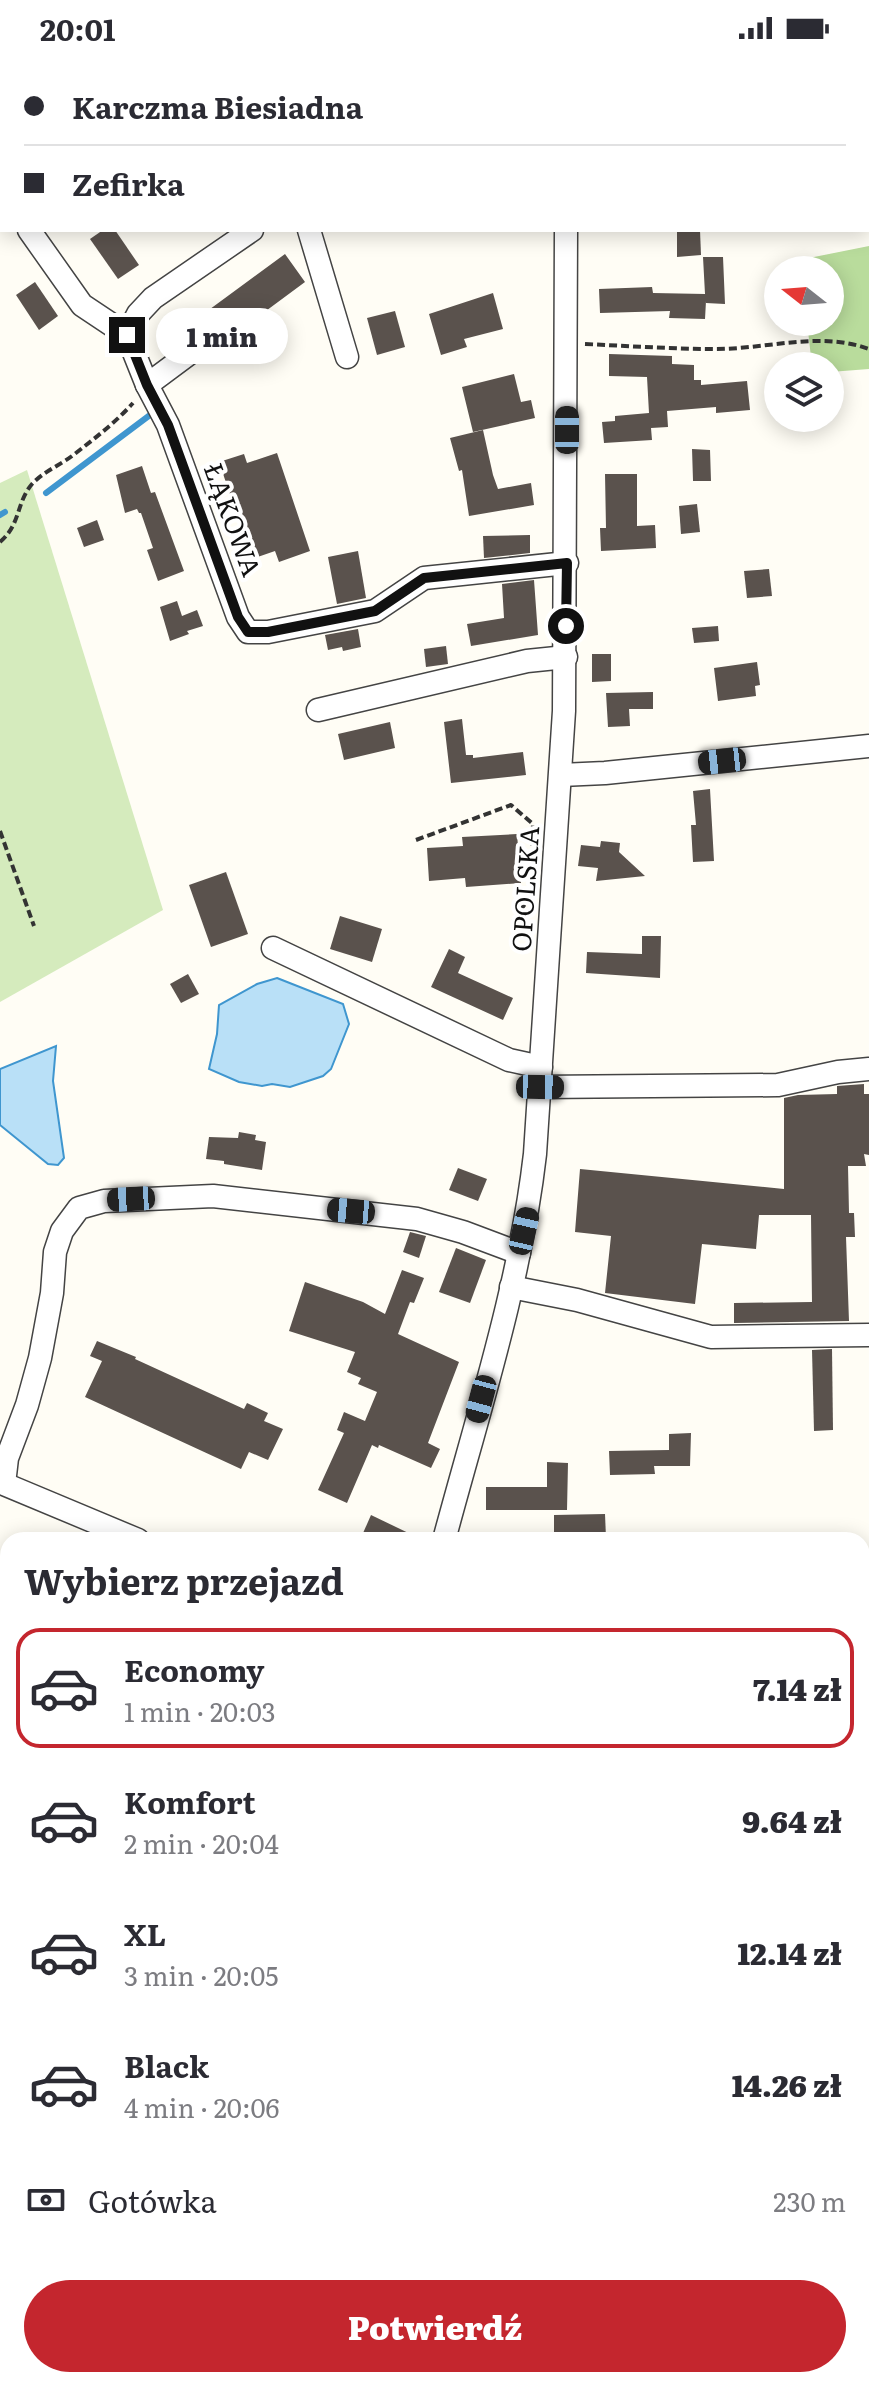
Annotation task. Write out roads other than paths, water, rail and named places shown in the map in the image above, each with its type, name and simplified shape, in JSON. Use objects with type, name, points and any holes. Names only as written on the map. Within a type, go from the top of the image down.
[{"type":"street","points":[[30,232],[82,305],[127,335],[138,314],[153,298],[249,232]]},
{"type":"street","points":[[310,232],[347,357]]},
{"type":"street","name":"OPOLSKA","points":[[446,1532],[529,1209],[541,1077],[566,657],[566,232]]},
{"type":"street","name":"ŁĄKOWA","points":[[127,335],[147,385],[168,425],[238,617],[248,632],[268,632],[375,611],[424,578],[567,563]]},
{"type":"street","points":[[147,385],[194,350]]},
{"type":"street","points":[[318,710],[535,660],[566,657]]},
{"type":"street","points":[[561,775],[869,746]]},
{"type":"street","points":[[273,948],[541,1077],[778,1085],[838,1072],[869,1069]]},
{"type":"street","points":[[119,1532],[4,1484],[7,1458],[40,1358],[52,1293],[55,1252],[62,1231],[79,1208],[104,1201],[213,1196],[417,1219],[519,1253]]},
{"type":"street","points":[[511,1287],[577,1300],[711,1337],[869,1335]]},
{"type":"water","points":[[277,978],[343,1004],[349,1024],[331,1069],[323,1076],[290,1087],[239,1082],[209,1069],[217,1034],[219,1005],[257,984]]},
{"type":"water","points":[[56,1046],[53,1081],[64,1158],[58,1165],[48,1164],[0,1125],[0,1069]]},
{"type":"waterway","points":[[46,493],[150,415]]},
{"type":"waterway","points":[[0,515],[5,512]]}]
